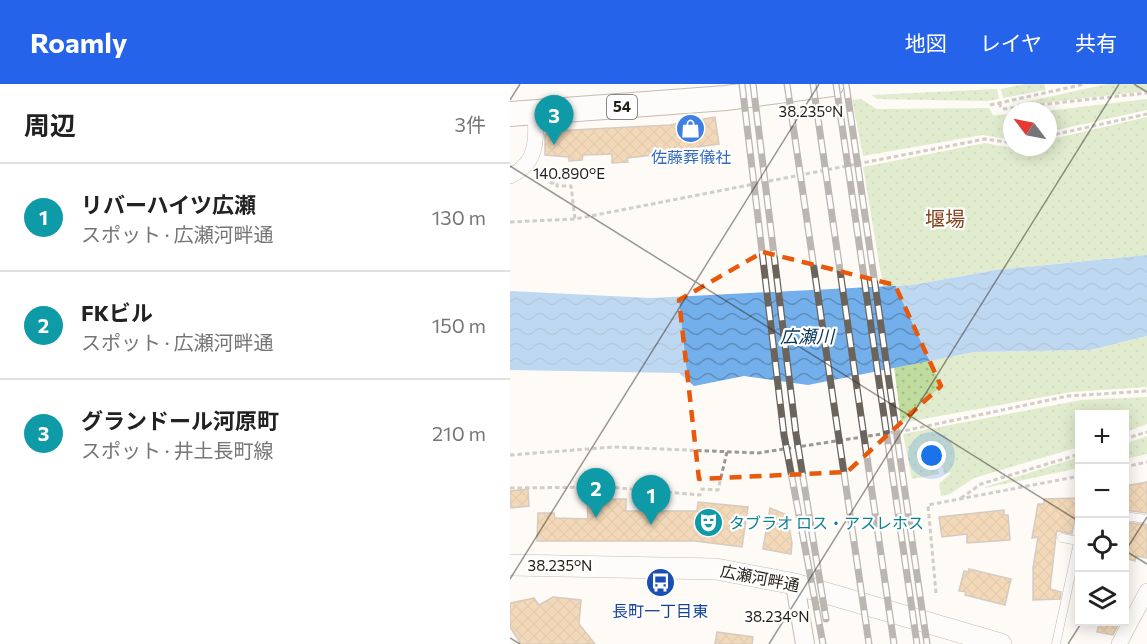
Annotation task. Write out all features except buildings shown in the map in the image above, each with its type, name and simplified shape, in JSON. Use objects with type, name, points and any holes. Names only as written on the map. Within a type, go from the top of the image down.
[{"type":"main road","name":"54","points":[[510,114],[726,91],[832,84]]},
{"type":"main road","name":"広瀬河畔通","points":[[510,565],[716,569],[795,584],[1001,644]]},
{"type":"street","points":[[510,176],[531,160],[535,148],[535,113]]},
{"type":"street","points":[[795,584],[805,644]]},
{"type":"street","points":[[1119,644],[1147,591]]},
{"type":"lane","points":[[1129,517],[1147,519]]},
{"type":"lane","points":[[1062,538],[1075,537]]},
{"type":"lane","points":[[1056,644],[1075,556]]},
{"type":"path","points":[[990,105],[1085,84]]},
{"type":"path","points":[[999,103],[1002,109],[1147,93]]},
{"type":"path","points":[[1057,134],[1147,114]]},
{"type":"path","points":[[510,222],[575,219],[986,139],[1003,142]]},
{"type":"path","points":[[531,160],[550,183],[557,183],[557,186],[571,186],[575,219]]},
{"type":"path","points":[[510,455],[614,447],[758,453],[908,430],[1068,396],[1147,391]]},
{"type":"path","points":[[1129,438],[1147,432]]},
{"type":"path","points":[[510,488],[608,487],[700,495],[702,489],[718,490],[727,452]]},
{"type":"path","points":[[959,499],[981,484],[1075,456]]},
{"type":"path","points":[[1129,466],[1147,462]]},
{"type":"path","points":[[936,593],[928,505],[1075,477]]},
{"type":"highlighted area","points":[[763,252],[895,285],[941,386],[847,472],[699,479],[679,300]]},
{"type":"green space","points":[[1025,84],[1044,84],[1046,90],[1003,98],[1001,89]]},
{"type":"green space","points":[[1107,84],[1147,84],[1147,91],[1052,102],[1026,102]]},
{"type":"green space","points":[[997,89],[999,99],[987,101],[877,99],[871,95]]},
{"type":"green space","points":[[861,99],[877,109],[989,108],[993,115],[1003,114],[1003,138],[982,135],[863,156],[852,100]]},
{"type":"green space","points":[[1147,99],[1147,110],[1057,130],[1057,110]]},
{"type":"green space","points":[[1147,117],[1147,255],[996,270],[912,285],[883,286],[863,167],[985,143],[1003,146],[1003,156],[1057,156],[1057,138]]},
{"type":"green space","points":[[1147,336],[1147,387],[1071,392],[901,423],[894,366],[974,352],[1090,350]]},
{"type":"green space","points":[[1147,397],[1147,424],[1129,431],[1129,410],[1075,410],[1075,448],[974,478],[950,494],[941,496],[939,484],[952,472],[944,474],[943,467],[938,468],[939,474],[912,479],[903,434],[1081,400]]},
{"type":"green space","points":[[1147,436],[1147,454],[1129,458],[1129,443]]},
{"type":"green space","points":[[1075,458],[1075,469],[985,487]]},
{"type":"water","name":"広瀬川","points":[[1147,255],[1147,336],[1090,350],[974,352],[808,385],[744,376],[694,386],[679,373],[510,370],[510,291],[651,298],[912,285],[996,270]]},
{"type":"railway","points":[[742,84],[784,435],[823,644]]},
{"type":"railway","points":[[753,84],[796,434],[826,619]]},
{"type":"railway","points":[[787,84],[869,644]]},
{"type":"railway","points":[[813,84],[894,644]]},
{"type":"railway","points":[[836,84],[917,644]]},
{"type":"railway","points":[[846,84],[927,644]]},
{"type":"place","name":"佐藤葬儀社","points":[[691,129]]},
{"type":"place","name":"グランドール河原町","points":[[554,145]]},
{"type":"place","name":"FKビル","points":[[596,518]]},
{"type":"place","name":"タブラオ ロス・アスレホス","points":[[708,523]]},
{"type":"place","name":"リバーハイツ広瀬","points":[[651,525]]},
{"type":"place","name":"長町一丁目東","points":[[660,583]]},
{"type":"district","name":"堰場","points":[[945,219]]}]
